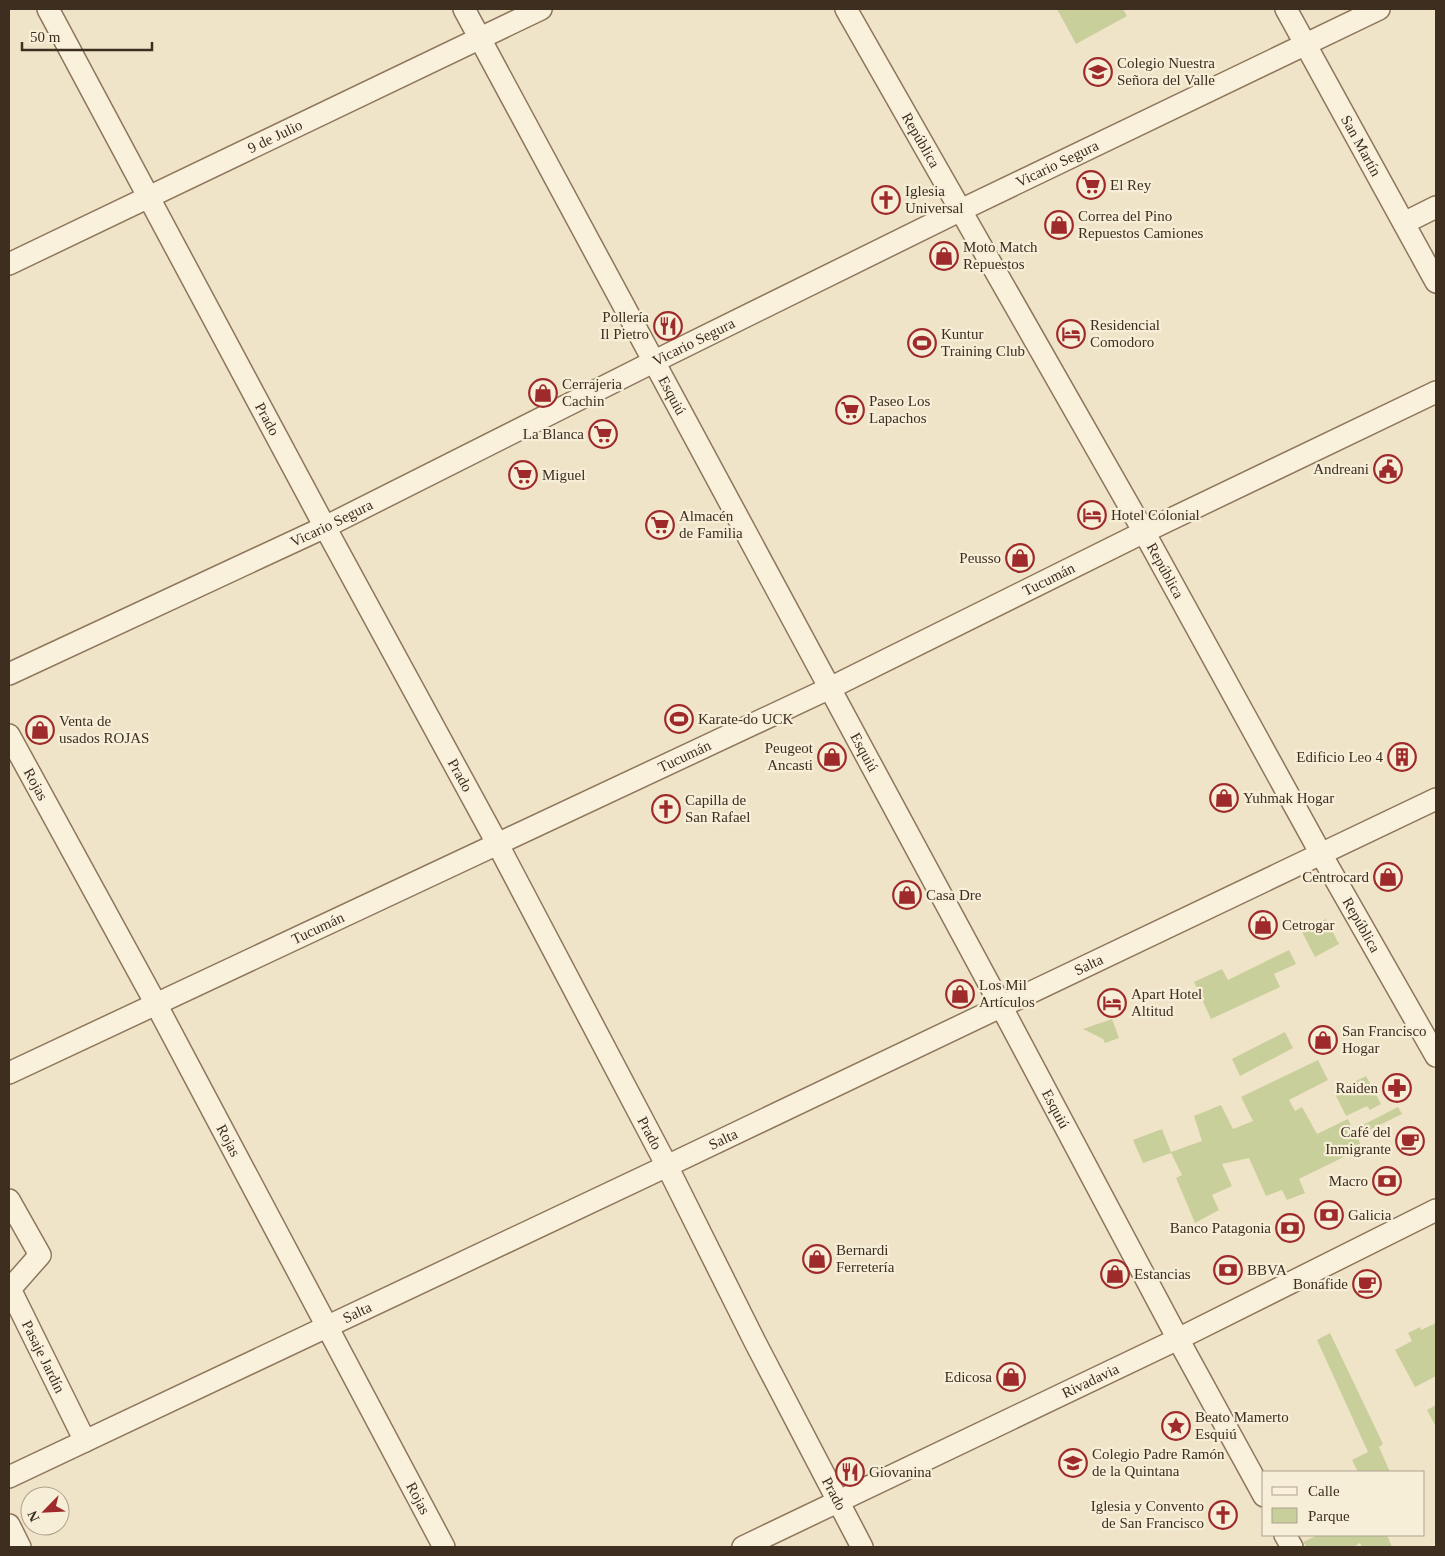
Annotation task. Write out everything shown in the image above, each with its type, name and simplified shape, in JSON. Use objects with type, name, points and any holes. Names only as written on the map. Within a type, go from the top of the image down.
[{"type":"street","name":"Prado","points":[[48,9],[325,527],[497,843],[667,1166],[862,1547]]},
{"type":"street","name":"Esquiú","points":[[464,9],[1262,1492]]},
{"type":"street","name":"9 de Julio","points":[[9,264],[541,9]]},
{"type":"street","name":"República","points":[[846,9],[1144,532],[1321,854],[1436,1056]]},
{"type":"street","name":"San Martín","points":[[1286,9],[1436,282]]},
{"type":"street","name":"Vicario Segura","points":[[9,674],[325,527],[961,210],[1379,9]]},
{"type":"street","points":[[1404,224],[1436,208]]},
{"type":"street","name":"Tucumán","points":[[9,1073],[830,688],[1144,532],[1436,392]]},
{"type":"street","name":"Rojas","points":[[9,735],[156,1004],[444,1547]]},
{"type":"street","name":"Salta","points":[[9,1477],[1436,799]]},
{"type":"street","name":"Pasaje Jardín","points":[[9,1200],[40,1255],[10,1289],[85,1441]]},
{"type":"street","name":"Rivadavia","points":[[743,1547],[1178,1339],[1436,1210]]},
{"type":"street","points":[[9,1525],[20,1547]]},
{"type":"street","points":[[1286,1536],[1292,1547]]},
{"type":"green space","points":[[1057,9],[1123,9],[1127,16],[1076,44]]},
{"type":"green space","points":[[1326,919],[1339,944],[1315,957],[1301,930]]},
{"type":"green space","points":[[1289,950],[1296,964],[1274,974],[1280,987],[1211,1019],[1194,982],[1222,969],[1228,980]]},
{"type":"green space","points":[[1112,1019],[1119,1038],[1105,1043],[1103,1039],[1083,1029]]},
{"type":"green space","points":[[1285,1032],[1293,1048],[1240,1076],[1232,1059]]},
{"type":"green space","points":[[1318,1060],[1328,1080],[1289,1100],[1295,1111],[1302,1107],[1317,1134],[1348,1119],[1353,1130],[1398,1107],[1402,1114],[1357,1136],[1362,1148],[1299,1179],[1305,1193],[1287,1200],[1282,1190],[1266,1196],[1249,1158],[1222,1164],[1232,1186],[1212,1195],[1219,1210],[1195,1223],[1176,1178],[1182,1175],[1171,1153],[1143,1163],[1133,1140],[1162,1129],[1171,1152],[1202,1141],[1194,1116],[1221,1105],[1233,1129],[1253,1121],[1241,1097]]},
{"type":"green space","points":[[1366,1076],[1381,1104],[1370,1110],[1367,1106],[1346,1116],[1334,1092]]},
{"type":"green space","points":[[1436,1323],[1436,1376],[1415,1387],[1395,1350],[1412,1341],[1408,1333],[1420,1327],[1421,1330]]},
{"type":"green space","points":[[1330,1333],[1383,1444],[1379,1447],[1390,1471],[1358,1471],[1352,1460],[1368,1452],[1317,1340]]},
{"type":"green space","points":[[1436,1405],[1436,1427],[1427,1410]]},
{"type":"green space","points":[[1316,1536],[1387,1536],[1392,1547],[1362,1547],[1360,1543],[1353,1547],[1307,1547],[1303,1542]]},
{"type":"place","name":"Colegio Nuestra Señora del Valle","points":[[1098,72]]},
{"type":"place","name":"El Rey","points":[[1091,185]]},
{"type":"place","name":"Iglesia Universal","points":[[886,200]]},
{"type":"place","name":"Correa del Pino Repuestos Camiones","points":[[1059,225]]},
{"type":"place","name":"Moto Match Repuestos","points":[[944,256]]},
{"type":"place","name":"Pollería Il Pietro","points":[[668,326]]},
{"type":"place","name":"Residencial Comodoro","points":[[1071,334]]},
{"type":"place","name":"Kuntur Training Club","points":[[922,343]]},
{"type":"place","name":"Cerrajeria Cachin","points":[[543,393]]},
{"type":"place","name":"Paseo Los Lapachos","points":[[850,410]]},
{"type":"place","name":"La Blanca","points":[[603,434]]},
{"type":"place","name":"Andreani","points":[[1388,469]]},
{"type":"place","name":"Miguel","points":[[523,475]]},
{"type":"place","name":"Hotel Colonial","points":[[1092,515]]},
{"type":"place","name":"Almacén de Familia","points":[[660,525]]},
{"type":"place","name":"Peusso","points":[[1020,558]]},
{"type":"place","name":"Karate-do UCK","points":[[679,719]]},
{"type":"place","name":"Venta de usados ROJAS","points":[[40,730]]},
{"type":"place","name":"Peugeot Ancasti","points":[[832,757]]},
{"type":"place","name":"Edificio Leo 4","points":[[1402,757]]},
{"type":"place","name":"Yuhmak Hogar","points":[[1224,798]]},
{"type":"place","name":"Capilla de San Rafael","points":[[666,809]]},
{"type":"place","name":"Centrocard","points":[[1388,877]]},
{"type":"place","name":"Casa Dre","points":[[907,895]]},
{"type":"place","name":"Cetrogar","points":[[1263,925]]},
{"type":"place","name":"Los Mil Artículos","points":[[960,994]]},
{"type":"place","name":"Apart Hotel Altitud","points":[[1112,1003]]},
{"type":"place","name":"San Francisco Hogar","points":[[1323,1040]]},
{"type":"place","name":"Raiden","points":[[1397,1088]]},
{"type":"place","name":"Café del Inmigrante","points":[[1410,1141]]},
{"type":"place","name":"Macro","points":[[1387,1181]]},
{"type":"place","name":"Galicia","points":[[1329,1215]]},
{"type":"place","name":"Banco Patagonia","points":[[1290,1228]]},
{"type":"place","name":"Bernardi Ferretería","points":[[817,1259]]},
{"type":"place","name":"BBVA","points":[[1228,1270]]},
{"type":"place","name":"Estancias","points":[[1115,1274]]},
{"type":"place","name":"Bonafide","points":[[1367,1284]]},
{"type":"place","name":"Edicosa","points":[[1011,1377]]},
{"type":"place","name":"Beato Mamerto Esquiú","points":[[1176,1426]]},
{"type":"place","name":"Colegio Padre Ramón de la Quintana","points":[[1073,1463]]},
{"type":"place","name":"Giovanina","points":[[850,1472]]},
{"type":"place","name":"Iglesia y Convento de San Francisco","points":[[1223,1515]]}]
